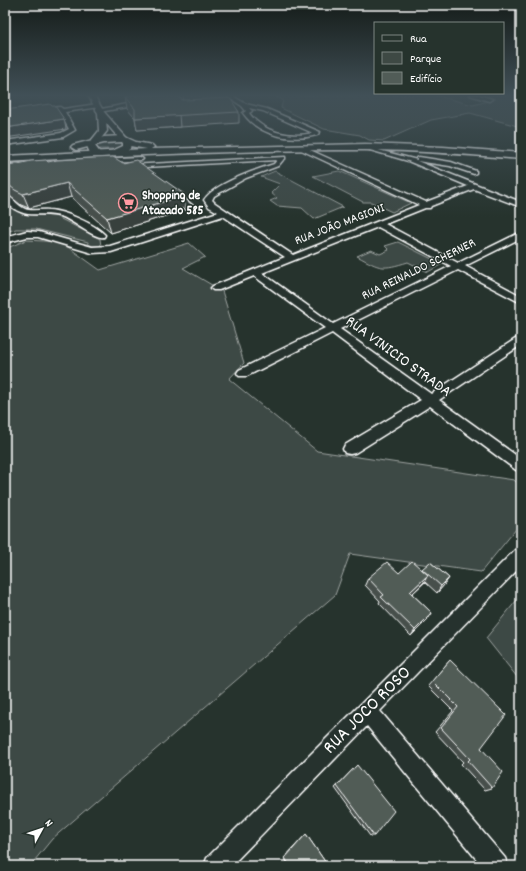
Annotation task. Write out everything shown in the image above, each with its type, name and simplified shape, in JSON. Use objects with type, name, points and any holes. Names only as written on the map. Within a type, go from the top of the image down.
[{"type":"highway","points":[[5,159],[95,149],[123,137],[133,144],[156,148]]},
{"type":"highway","points":[[118,152],[156,148],[283,145],[415,149],[521,156]]},
{"type":"highway","points":[[5,156],[95,149],[118,152],[273,148],[285,154],[301,148],[365,147]]},
{"type":"main road","points":[[95,149],[101,136]]},
{"type":"main road","points":[[118,152],[127,147],[127,143],[123,137]]},
{"type":"street","points":[[5,144],[54,136]]},
{"type":"street","points":[[285,136],[308,136]]},
{"type":"street","points":[[365,147],[410,160],[521,205]]},
{"type":"street","points":[[301,148],[426,206]]},
{"type":"street","points":[[410,160],[406,153],[415,149]]},
{"type":"street","points":[[93,168],[162,166],[285,154]]},
{"type":"street","points":[[285,154],[276,165],[244,177],[211,195],[208,200],[212,205],[292,258]]},
{"type":"street","points":[[5,167],[145,159],[162,166]]},
{"type":"street","points":[[410,160],[431,160],[451,164],[474,172]]},
{"type":"street","points":[[139,167],[150,176]]},
{"type":"street","points":[[5,173],[32,171]]},
{"type":"street","name":"RUA JOÃO MAGIONI","points":[[216,288],[474,186]]},
{"type":"street","points":[[167,190],[190,208]]},
{"type":"street","points":[[5,197],[21,212],[58,213],[101,236]]},
{"type":"street","points":[[5,240],[27,234],[39,235],[92,250],[111,249],[224,213]]},
{"type":"street","points":[[378,224],[521,300]]},
{"type":"street","name":"RUA REINALDO SCHERNER","points":[[243,373],[521,235]]},
{"type":"street","name":"RUA VINICIO STRADA","points":[[256,273],[521,466]]},
{"type":"street","points":[[350,449],[430,400],[521,340]]},
{"type":"street","name":"RUA JOCO ROSO","points":[[215,866],[521,555]]},
{"type":"street","points":[[368,712],[497,866]]},
{"type":"green space","points":[[361,136],[396,136],[384,141],[369,140]]},
{"type":"green space","points":[[119,141],[124,143],[124,146],[120,149],[97,149],[95,146],[99,143]]},
{"type":"green space","points":[[275,171],[343,207],[314,219],[302,208],[277,206],[270,201],[277,198],[271,193],[280,184],[261,177]]},
{"type":"green space","points":[[339,171],[411,203],[392,212],[371,202],[363,202],[313,176]]},
{"type":"green space","points":[[5,204],[22,214],[55,216],[100,239],[101,246],[93,246],[88,244],[88,242],[36,229],[16,229],[5,232]]},
{"type":"green space","points":[[26,240],[61,242],[100,270],[189,243],[205,257],[183,268],[222,291],[244,363],[229,379],[317,451],[514,480],[521,486],[521,523],[481,572],[350,554],[335,595],[52,839],[30,866],[5,866],[5,249]]},
{"type":"green space","points":[[398,242],[442,264],[428,272],[408,262],[387,267],[377,266],[357,256],[371,250],[380,254],[389,250],[385,246]]},
{"type":"green space","points":[[521,595],[521,682],[486,638]]},
{"type":"building","name":"Shopping de Atacado 585","points":[[113,157],[123,163],[136,160],[184,194],[169,198],[170,200],[107,218],[67,183],[23,194],[5,182],[5,167],[31,161],[46,160],[48,162],[57,160]]},
{"type":"building","points":[[412,561],[428,575],[410,592],[432,613],[415,630],[381,597],[384,595],[368,578],[387,562],[399,573]]},
{"type":"building","points":[[430,562],[449,578],[441,586],[422,569]]},
{"type":"building","points":[[450,660],[506,715],[481,748],[503,772],[492,788],[468,761],[470,759],[441,728],[458,707],[432,681]]},
{"type":"building","points":[[357,765],[394,811],[374,836],[337,786]]},
{"type":"building","points":[[306,834],[328,866],[290,866],[285,858]]},
{"type":"place","name":"Shopping de Atacado 585","points":[[128,203]]}]
